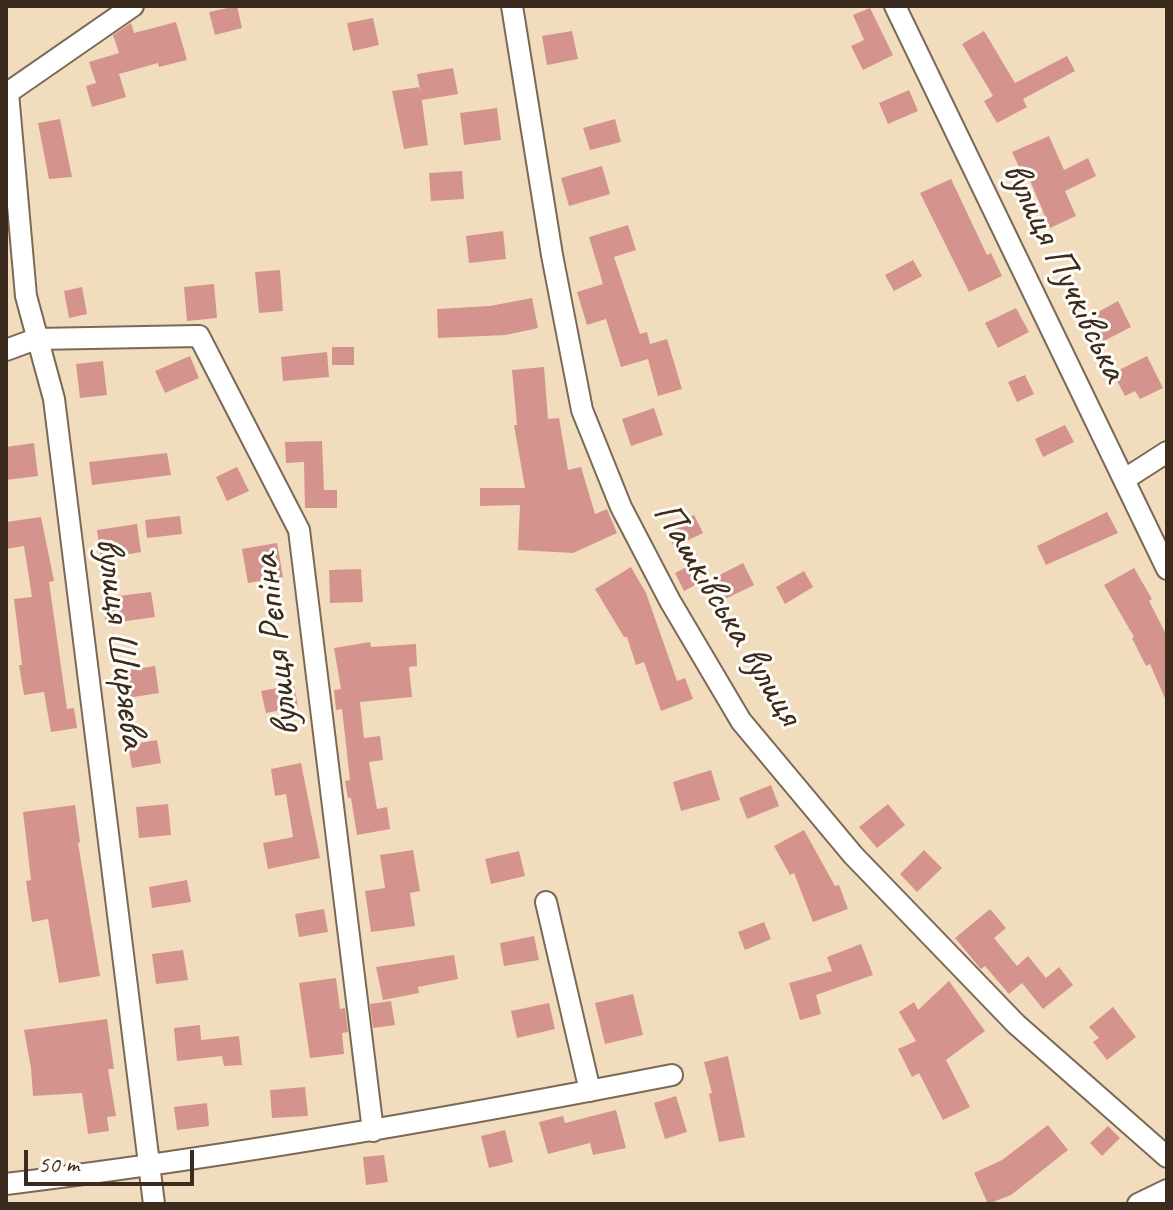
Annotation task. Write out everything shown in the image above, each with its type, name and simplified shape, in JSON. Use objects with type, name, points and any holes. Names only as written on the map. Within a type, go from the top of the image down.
[{"type":"street","points":[[7,94],[133,6]]},
{"type":"street","name":"Пашківська вулиця","points":[[512,6],[552,255],[582,410],[621,507],[670,601],[741,721],[853,855],[1016,1024],[1167,1157]]},
{"type":"street","name":"вулиця Пучківська","points":[[895,6],[1167,569]]},
{"type":"street","name":"вулиця Ширяєва","points":[[7,94],[26,296],[54,399],[154,1204]]},
{"type":"street","name":"вулиця Рєпіна","points":[[36,339],[199,336],[299,530],[373,1131]]},
{"type":"street","points":[[6,350],[36,339]]},
{"type":"street","points":[[1125,479],[1167,452]]},
{"type":"street","points":[[546,902],[590,1091]]},
{"type":"street","points":[[6,1184],[149,1166],[373,1131],[672,1075]]},
{"type":"street","points":[[1138,1204],[1167,1190]]},
{"type":"building","points":[[237,6],[242,28],[215,35],[209,12]]},
{"type":"building","points":[[870,8],[893,55],[863,70],[851,46],[864,40],[853,15]]},
{"type":"building","points":[[373,18],[379,45],[353,51],[347,23]]},
{"type":"building","points":[[176,22],[187,60],[159,67],[158,63],[119,74],[126,97],[92,107],[86,86],[96,83],[89,62],[119,53],[113,35],[131,23],[134,33]]},
{"type":"building","points":[[572,31],[578,59],[547,65],[542,36]]},
{"type":"building","points":[[984,31],[1015,83],[1067,56],[1075,71],[1023,99],[1027,107],[997,123],[984,101],[993,96],[962,44]]},
{"type":"building","points":[[453,68],[458,94],[422,100],[417,74]]},
{"type":"building","points":[[420,87],[428,145],[404,149],[392,91]]},
{"type":"building","points":[[909,90],[918,111],[888,124],[879,103]]},
{"type":"building","points":[[497,108],[501,140],[464,145],[460,113]]},
{"type":"building","points":[[60,119],[72,177],[49,179],[38,123]]},
{"type":"building","points":[[615,119],[621,142],[590,150],[583,128]]},
{"type":"building","points":[[1049,136],[1064,170],[1088,158],[1096,176],[1065,191],[1076,216],[1050,228],[1029,178],[1025,180],[1012,152]]},
{"type":"building","points":[[602,166],[610,194],[569,206],[561,178]]},
{"type":"building","points":[[462,171],[464,199],[431,201],[429,173]]},
{"type":"building","points":[[951,179],[987,255],[991,253],[1002,276],[969,292],[920,193]]},
{"type":"building","points":[[628,225],[636,250],[614,257],[640,334],[647,332],[650,344],[667,339],[682,389],[658,396],[648,359],[621,367],[606,319],[587,325],[577,292],[603,284],[589,237]]},
{"type":"building","points":[[503,231],[506,259],[469,263],[466,236]]},
{"type":"building","points":[[913,260],[922,276],[894,291],[885,275]]},
{"type":"building","points":[[280,270],[283,311],[259,313],[255,272]]},
{"type":"building","points":[[214,284],[217,318],[187,321],[184,287]]},
{"type":"building","points":[[82,287],[87,314],[69,318],[64,291]]},
{"type":"building","points":[[532,298],[538,328],[506,335],[438,338],[437,309],[490,306]]},
{"type":"building","points":[[1118,301],[1131,327],[1102,342],[1089,317]]},
{"type":"building","points":[[1016,308],[1029,332],[998,348],[985,323]]},
{"type":"building","points":[[332,347],[354,347],[354,365],[332,365]]},
{"type":"building","points":[[327,352],[329,377],[283,381],[281,357]]},
{"type":"building","points":[[190,356],[199,378],[165,393],[155,371]]},
{"type":"building","points":[[1147,356],[1163,388],[1140,399],[1135,391],[1125,396],[1113,373]]},
{"type":"building","points":[[103,361],[107,395],[80,398],[76,364]]},
{"type":"building","points":[[544,367],[548,419],[559,418],[568,470],[581,467],[595,514],[607,509],[617,533],[573,553],[518,550],[520,505],[480,506],[480,488],[525,488],[514,425],[517,425],[512,370]]},
{"type":"building","points":[[1025,375],[1034,394],[1017,402],[1008,382]]},
{"type":"building","points":[[654,408],[663,435],[631,446],[622,419]]},
{"type":"building","points":[[1065,425],[1074,442],[1043,457],[1035,439]]},
{"type":"building","points":[[322,441],[324,490],[337,490],[337,508],[305,508],[304,462],[286,463],[285,442]]},
{"type":"building","points":[[34,443],[38,476],[6,480],[6,447]]},
{"type":"building","points":[[167,453],[171,475],[92,485],[89,462]]},
{"type":"building","points":[[237,467],[249,491],[227,501],[216,477]]},
{"type":"building","points":[[1107,512],[1118,533],[1046,565],[1037,546]]},
{"type":"building","points":[[694,515],[703,533],[674,547],[665,528]]},
{"type":"building","points":[[180,516],[182,534],[147,538],[145,520]]},
{"type":"building","points":[[41,517],[54,581],[49,582],[67,709],[74,708],[77,728],[51,732],[44,692],[24,695],[19,665],[22,665],[14,599],[32,597],[24,546],[6,549],[6,522]]},
{"type":"building","points":[[137,524],[141,552],[101,559],[97,530]]},
{"type":"building","points":[[277,543],[283,577],[248,583],[242,549]]},
{"type":"building","points":[[743,563],[754,585],[715,604],[704,583]]},
{"type":"building","points":[[692,564],[701,582],[684,591],[675,573]]},
{"type":"building","points":[[631,567],[646,593],[677,681],[685,678],[693,699],[661,711],[644,662],[636,665],[627,637],[624,637],[595,589]]},
{"type":"building","points":[[1134,568],[1152,599],[1149,601],[1167,636],[1167,703],[1150,664],[1146,666],[1134,637],[1104,585]]},
{"type":"building","points":[[361,569],[363,602],[330,603],[329,570]]},
{"type":"building","points":[[804,571],[813,587],[785,604],[776,587]]},
{"type":"building","points":[[151,592],[155,617],[106,624],[102,598]]},
{"type":"building","points":[[370,642],[371,647],[416,644],[417,666],[409,667],[412,697],[360,702],[364,738],[380,736],[383,760],[369,762],[377,809],[387,807],[390,829],[357,835],[345,781],[350,780],[342,709],[336,710],[334,690],[341,689],[334,648]]},
{"type":"building","points":[[155,666],[159,693],[121,699],[117,672]]},
{"type":"building","points":[[294,685],[298,707],[266,713],[261,691]]},
{"type":"building","points":[[157,740],[161,763],[132,768],[128,745]]},
{"type":"building","points":[[301,763],[320,858],[268,869],[263,843],[293,837],[286,794],[275,796],[271,769]]},
{"type":"building","points":[[711,770],[720,800],[681,811],[673,782]]},
{"type":"building","points":[[771,785],[779,806],[747,819],[739,798]]},
{"type":"building","points":[[168,804],[171,835],[139,838],[136,807]]},
{"type":"building","points":[[888,804],[905,825],[877,848],[859,827]]},
{"type":"building","points":[[75,805],[78,843],[100,976],[59,983],[48,919],[32,922],[26,881],[31,880],[23,812]]},
{"type":"building","points":[[804,830],[835,886],[839,885],[848,909],[813,922],[794,873],[790,875],[774,846]]},
{"type":"building","points":[[413,850],[420,891],[410,893],[415,926],[371,932],[365,891],[385,888],[380,855]]},
{"type":"building","points":[[924,850],[942,868],[917,892],[900,874]]},
{"type":"building","points":[[519,851],[525,876],[491,884],[485,859]]},
{"type":"building","points":[[187,880],[191,902],[152,908],[149,887]]},
{"type":"building","points":[[324,909],[328,932],[299,937],[295,914]]},
{"type":"building","points":[[990,909],[1006,928],[994,938],[1017,966],[1028,956],[1046,978],[1059,967],[1073,985],[1043,1009],[1022,983],[1009,994],[985,966],[980,968],[955,938]]},
{"type":"building","points":[[764,922],[771,939],[745,950],[738,932]]},
{"type":"building","points":[[534,936],[539,960],[504,966],[500,943]]},
{"type":"building","points":[[861,944],[873,975],[816,995],[821,1014],[800,1020],[789,983],[832,971],[827,957]]},
{"type":"building","points":[[183,950],[188,980],[156,984],[152,954]]},
{"type":"building","points":[[454,955],[458,979],[418,987],[419,993],[383,1000],[376,967]]},
{"type":"building","points":[[336,978],[340,1009],[345,1008],[348,1032],[342,1033],[344,1054],[310,1058],[299,983]]},
{"type":"building","points":[[949,981],[985,1031],[946,1060],[970,1107],[943,1120],[919,1073],[912,1077],[898,1049],[916,1041],[899,1012],[914,1002],[918,1010]]},
{"type":"building","points":[[633,994],[643,1035],[605,1044],[595,1003]]},
{"type":"building","points":[[391,1001],[395,1025],[373,1028],[370,1004]]},
{"type":"building","points":[[549,1003],[555,1029],[517,1038],[511,1011]]},
{"type":"building","points":[[1113,1007],[1136,1037],[1107,1060],[1093,1042],[1099,1038],[1089,1027]]},
{"type":"building","points":[[107,1019],[114,1069],[108,1069],[116,1116],[107,1117],[109,1131],[88,1134],[82,1093],[33,1096],[24,1030]]},
{"type":"building","points":[[200,1025],[201,1040],[239,1036],[242,1065],[224,1066],[222,1056],[177,1061],[174,1028]]},
{"type":"building","points":[[728,1056],[745,1137],[719,1142],[704,1062]]},
{"type":"building","points":[[305,1087],[308,1116],[272,1118],[270,1090]]},
{"type":"building","points":[[676,1096],[687,1132],[665,1139],[654,1103]]},
{"type":"building","points":[[207,1103],[209,1126],[177,1130],[174,1107]]},
{"type":"building","points":[[616,1110],[626,1148],[593,1155],[590,1143],[548,1154],[539,1122],[563,1116],[565,1123]]},
{"type":"building","points":[[1048,1125],[1068,1150],[1011,1195],[988,1204],[974,1173],[1002,1160]]},
{"type":"building","points":[[1108,1126],[1120,1138],[1102,1156],[1090,1143]]},
{"type":"building","points":[[505,1130],[513,1162],[489,1168],[481,1136]]},
{"type":"building","points":[[384,1155],[388,1182],[366,1185],[363,1157]]}]
